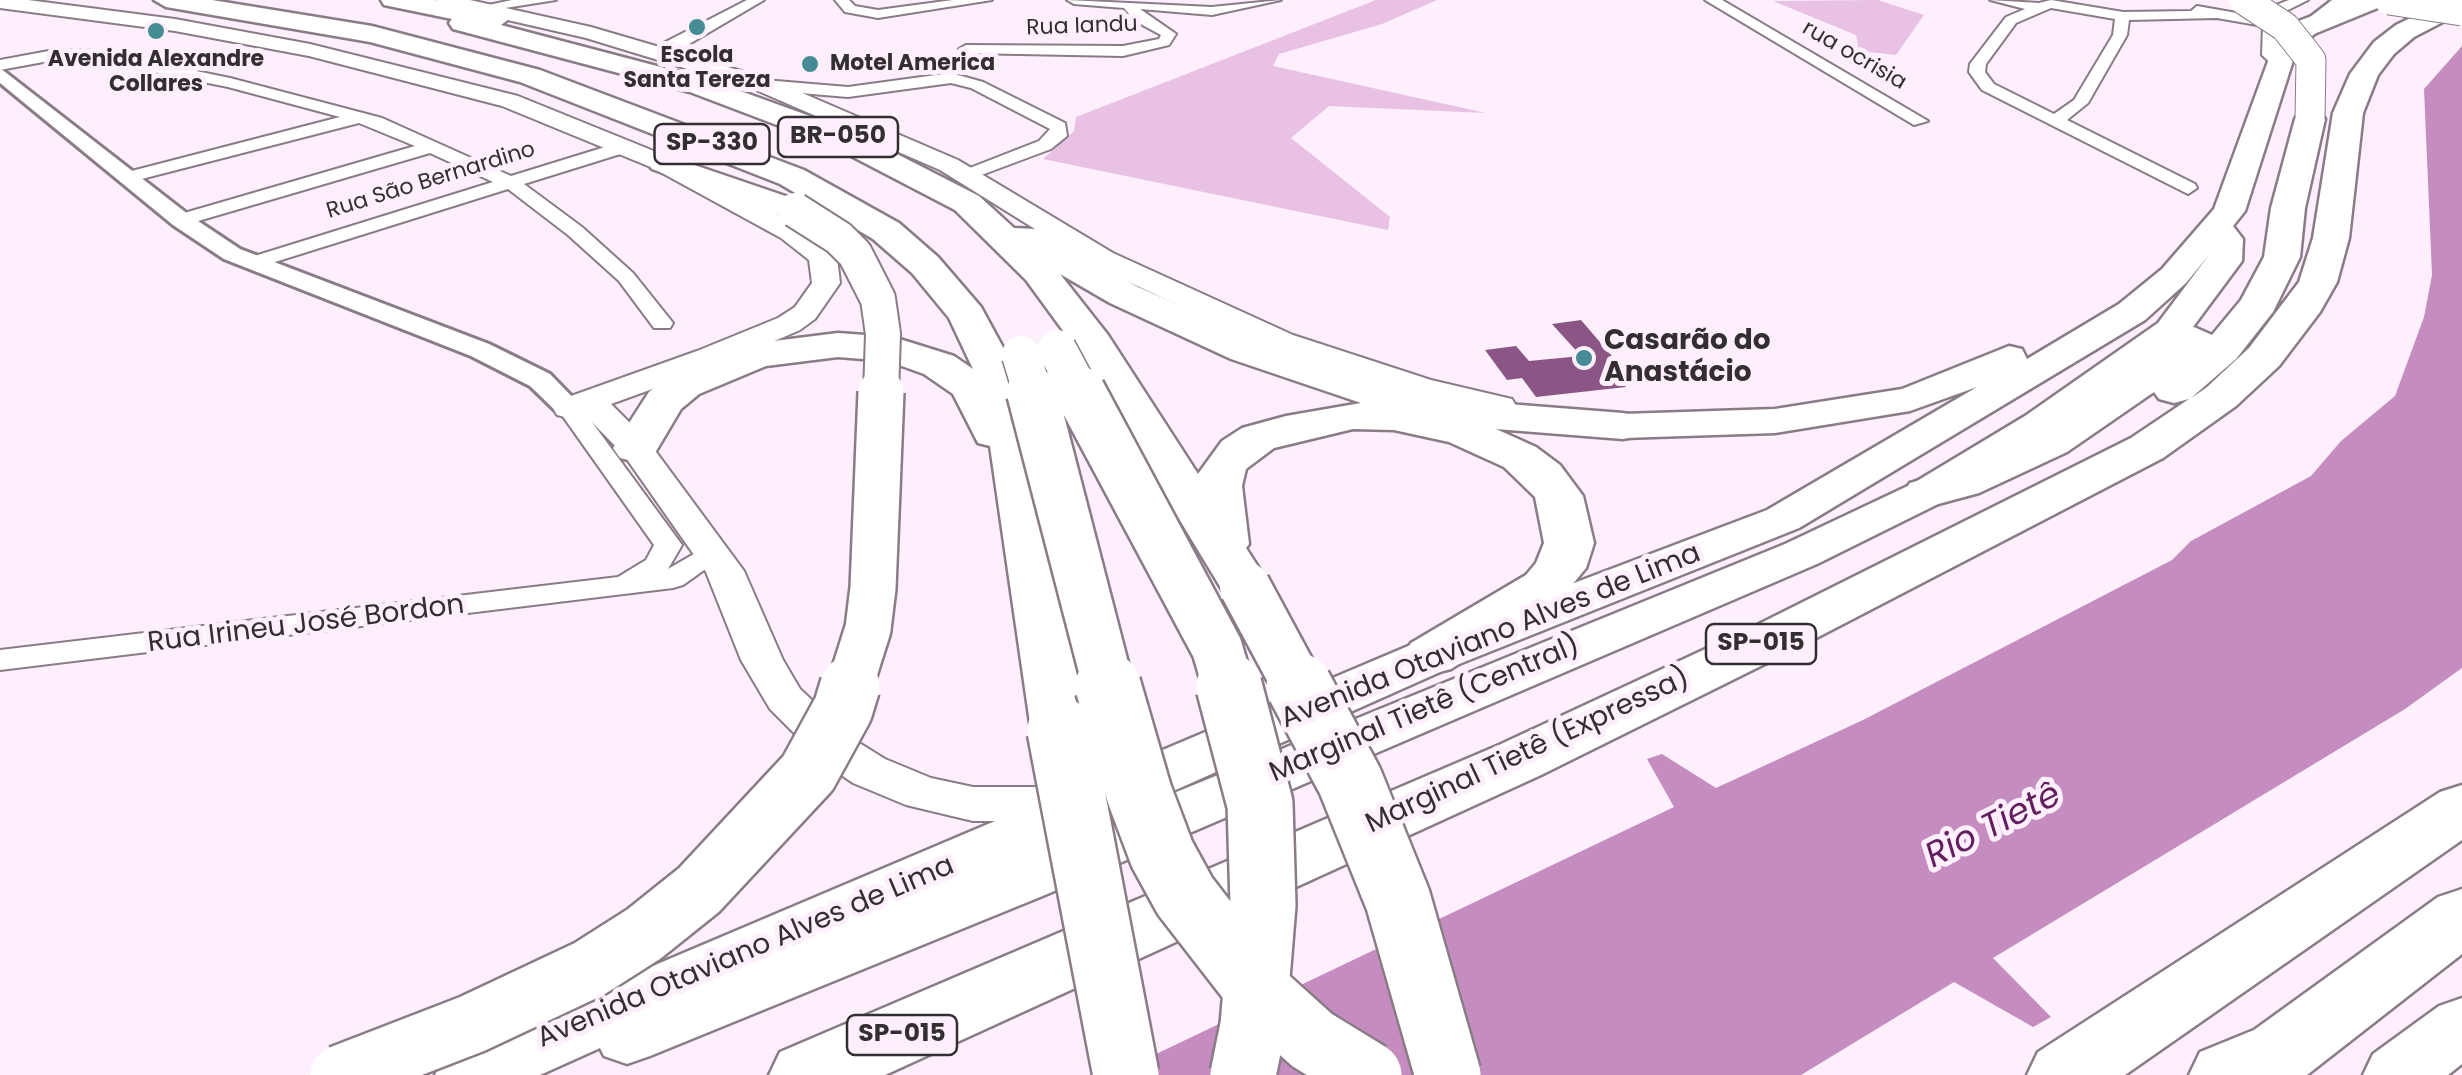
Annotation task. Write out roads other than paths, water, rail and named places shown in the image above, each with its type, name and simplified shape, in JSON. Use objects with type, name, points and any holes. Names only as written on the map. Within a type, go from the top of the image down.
[{"type":"highway","name":"SP-330","points":[[166,0],[372,34],[530,76],[660,122],[792,177],[886,231],[925,265],[967,314],[998,375],[1021,482],[1060,730],[1126,1075]]},
{"type":"highway","points":[[235,0],[364,21],[506,55],[656,105],[835,177],[878,199],[940,246],[1039,352],[1179,571],[1216,648],[1251,759],[1260,804],[1263,905],[1252,1026],[1243,1075]]},
{"type":"highway","points":[[310,0],[483,37],[609,72],[681,97],[835,161],[907,198],[981,252],[1021,298],[1039,352],[1048,444],[1097,648],[1139,793],[1162,854],[1186,896],[1261,994],[1312,1040],[1369,1075]]},
{"type":"highway","points":[[2089,478],[2091,454],[2102,442],[2194,376],[2222,350],[2260,304],[2282,257],[2288,208],[2310,119],[2311,60],[2285,27],[2245,0]]},
{"type":"highway","name":"Avenida Otaviano Alves de Lima","points":[[468,1075],[1431,656],[1784,519],[2132,312],[2174,276],[2218,227],[2242,174],[2286,45],[2346,0]]},
{"type":"highway","points":[[2305,28],[2376,0]]},
{"type":"highway","points":[[2389,0],[2462,11]]},
{"type":"highway","name":"Marginal Tietê (Expressa)","points":[[807,1075],[1520,760],[1776,637],[2147,448],[2221,397],[2264,358],[2300,312],[2318,282],[2332,238],[2348,113],[2364,74],[2384,48],[2405,30],[2462,2]]},
{"type":"highway","name":"BR-050","points":[[384,4],[700,86],[968,190]]},
{"type":"highway","points":[[202,30],[407,54],[530,76]]},
{"type":"highway","points":[[340,1075],[472,1024],[588,969],[644,934],[699,890],[783,802],[808,773],[843,708],[868,629],[873,588],[883,334],[878,299],[855,254],[795,210],[662,163]]},
{"type":"highway","points":[[968,190],[1124,295],[1246,350],[1365,391],[1482,415],[1623,426],[1775,420],[1910,398],[1986,370],[2080,321],[2132,312]]},
{"type":"highway","points":[[968,190],[1039,272],[1094,344],[1236,571],[1350,781],[1398,900],[1448,1075]]},
{"type":"highway","name":"Marginal Tietê (Central)","points":[[530,1075],[1024,878],[1800,554],[1927,494],[2039,426],[2171,331],[2225,261],[2228,239],[2218,227]]},
{"type":"highway","points":[[1927,494],[1962,483],[2050,442],[2113,400],[2200,335],[2250,283],[2264,262],[2282,257]]},
{"type":"highway","points":[[636,448],[664,401],[684,385],[718,368],[758,355],[810,346],[864,345],[909,353],[939,365],[972,387],[1021,482]]},
{"type":"highway","points":[[1236,571],[1218,486],[1224,466],[1258,438],[1319,420],[1394,417],[1462,430],[1493,442],[1520,457],[1559,496],[1569,544],[1560,568],[1544,586],[1431,656]]},
{"type":"highway","points":[[2064,1075],[2462,808]]},
{"type":"highway","points":[[2258,1068],[2452,924]]},
{"type":"highway","points":[[2398,1075],[2462,1026]]},
{"type":"main road","points":[[445,0],[657,50],[764,86],[869,128],[968,190]]},
{"type":"main road","points":[[2,4],[202,30],[310,50],[510,101],[662,163],[815,248],[827,266],[826,283],[804,313],[789,324],[579,404]]},
{"type":"main road","points":[[579,404],[636,448],[725,570],[762,660],[785,699],[840,752],[869,771],[922,793],[973,804],[1098,804]]},
{"type":"street","points":[[486,7],[550,0]]},
{"type":"street","points":[[657,50],[679,44],[757,0]]},
{"type":"street","points":[[842,0],[850,9],[878,14],[981,6]]},
{"type":"street","points":[[878,14],[892,0]]},
{"type":"street","points":[[1074,0],[1164,9],[1235,10],[1274,0]]},
{"type":"street","name":"rua ocrisia","points":[[1712,0],[1920,121]]},
{"type":"street","points":[[1982,0],[2012,20]]},
{"type":"street","points":[[1997,0],[2123,16],[2273,16],[2300,0]]},
{"type":"street","points":[[2154,0],[2212,15]]},
{"type":"street","points":[[2245,0],[2273,16]]},
{"type":"street","name":"Rua Iandu","points":[[951,78],[970,42],[1087,52],[1124,51],[1164,42],[1169,34],[1130,3]]},
{"type":"street","points":[[2050,4],[2012,20],[1978,64],[1977,72],[1988,86],[2188,188]]},
{"type":"street","name":"Rua Iandu","points":[[1149,21],[1164,9]]},
{"type":"street","points":[[2056,121],[2080,103],[2120,35],[2123,16]]},
{"type":"street","points":[[2273,16],[2269,51],[2277,64]]},
{"type":"street","points":[[0,65],[54,55],[98,56],[230,83],[360,117],[435,146],[511,183],[575,231],[626,276],[662,323]]},
{"type":"street","points":[[0,74],[180,220],[252,263],[480,350],[579,404],[668,545],[657,565],[611,588]]},
{"type":"street","points":[[764,86],[848,92],[951,78],[1014,102],[1050,120],[1060,130],[1045,145],[968,190]]},
{"type":"street","points":[[126,178],[360,117]]},
{"type":"street","points":[[180,220],[435,146]]},
{"type":"street","name":"Rua São Bernardino","points":[[252,263],[624,147]]},
{"type":"street","name":"Rua Irineu José Bordon","points":[[0,660],[673,580],[711,552]]},
{"type":"water","name":"Rio Tietê","points":[[2462,46],[2462,668],[2405,709],[1993,958],[2051,1017],[2033,1027],[1954,982],[1801,1075],[1112,1075],[1674,807],[1647,759],[1662,754],[1716,788],[1863,720],[2172,560],[2191,541],[2311,476],[2341,441],[2395,396],[2424,317],[2432,275],[2424,89]]},
{"type":"place","name":"Escola Santa Tereza","points":[[697,27]]},
{"type":"place","name":"Avenida Alexandre Collares","points":[[156,31]]},
{"type":"place","name":"Motel America","points":[[810,64]]},
{"type":"place","name":"Casarão do Anastácio","points":[[1584,358]]}]
